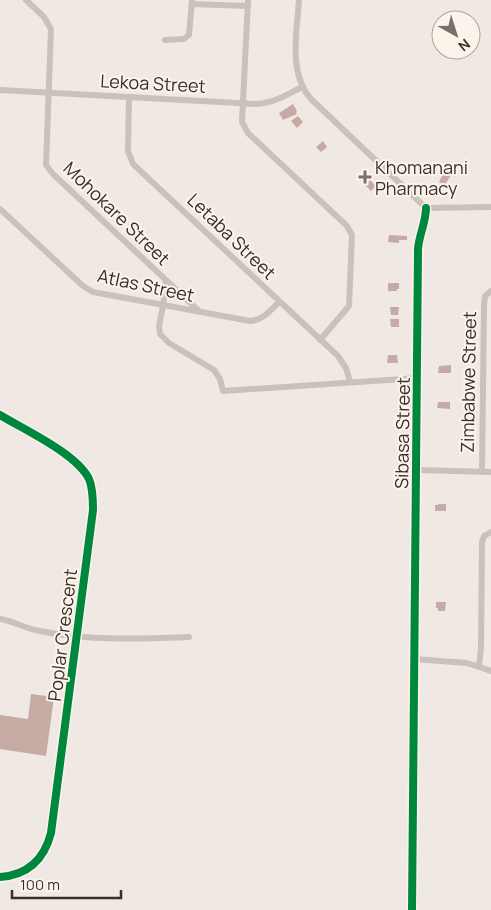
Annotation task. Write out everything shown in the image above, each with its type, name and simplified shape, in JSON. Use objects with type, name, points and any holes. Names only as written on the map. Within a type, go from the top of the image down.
[{"type":"street","name":"Mohokare Street","points":[[26,0],[44,17],[51,29],[46,165],[53,174],[199,311]]},
{"type":"street","points":[[299,0],[297,71],[302,87],[311,99],[426,208],[491,207]]},
{"type":"street","points":[[165,40],[187,38],[190,32],[192,2],[248,3],[242,124],[248,133],[352,232],[350,306],[320,340]]},
{"type":"street","name":"Lekoa Street","points":[[0,90],[129,98],[267,103],[302,87]]},
{"type":"street","name":"Letaba Street","points":[[129,98],[128,151],[131,161],[342,361],[350,382]]},
{"type":"street","name":"Atlas Street","points":[[0,208],[83,286],[90,290],[163,306],[253,321],[264,316],[279,302]]},
{"type":"street","name":"Sibasa Street","points":[[412,910],[418,244],[426,216],[426,208]]},
{"type":"street","points":[[166,281],[158,331],[169,344],[214,370],[220,379],[222,391],[418,378]]},
{"type":"street","name":"Zimbabwe Street","points":[[482,472],[484,305],[485,296],[489,292]]},
{"type":"street","name":"Poplar Crescent","points":[[0,415],[77,462],[89,479],[93,510],[48,844],[36,863],[25,871],[13,876],[0,877]]},
{"type":"street","points":[[417,470],[491,472]]},
{"type":"street","points":[[478,666],[481,649],[482,542],[484,536],[491,532]]},
{"type":"street","points":[[0,619],[40,631],[77,636],[116,639],[189,637]]},
{"type":"street","points":[[414,659],[457,662],[478,666],[491,671]]},
{"type":"building","points":[[293,104],[297,114],[283,120],[279,113]]},
{"type":"building","points":[[298,116],[303,122],[297,128],[291,121]]},
{"type":"building","points":[[323,141],[327,147],[321,152],[316,147]]},
{"type":"building","points":[[445,169],[452,173],[445,185],[439,182]]},
{"type":"building","points":[[363,173],[368,178],[364,183],[358,178]]},
{"type":"building","points":[[370,180],[376,186],[371,191],[365,185]]},
{"type":"building","points":[[389,235],[407,236],[407,240],[399,240],[399,243],[388,242]]},
{"type":"building","points":[[388,283],[399,283],[399,289],[397,291],[388,291]]},
{"type":"building","points":[[390,307],[399,307],[398,315],[391,315]]},
{"type":"building","points":[[390,319],[399,319],[399,327],[391,327]]},
{"type":"building","points":[[388,355],[397,355],[398,363],[387,363]]},
{"type":"building","points":[[451,365],[451,373],[438,373],[439,366]]},
{"type":"building","points":[[438,402],[450,402],[450,409],[437,408]]},
{"type":"building","points":[[446,504],[446,511],[435,511],[435,505]]},
{"type":"building","points":[[436,602],[446,602],[445,611],[438,611]]},
{"type":"building","points":[[31,694],[54,697],[46,756],[0,749],[0,715],[28,719]]},
{"type":"cycle path","points":[[412,910],[418,249],[426,208]]},
{"type":"cycle path","points":[[0,415],[49,443],[74,461],[89,479],[93,498],[51,833],[44,851],[33,864],[19,873],[0,877]]},
{"type":"place","name":"Khomanani Pharmacy","points":[[365,177]]}]
